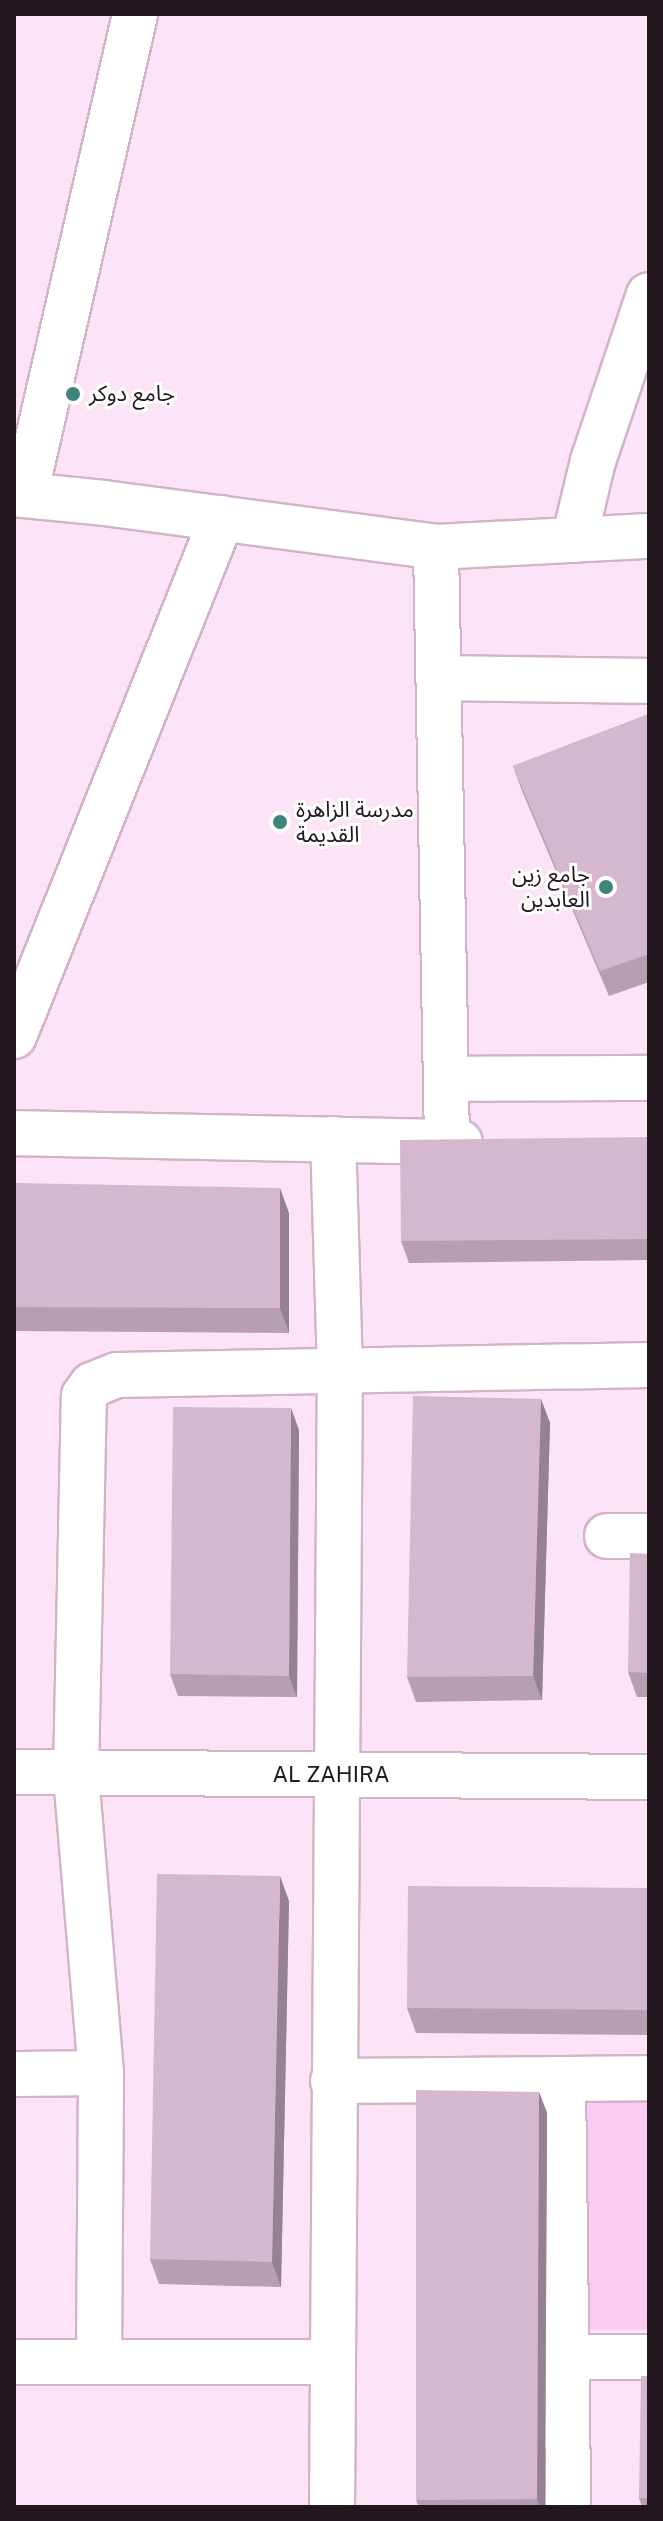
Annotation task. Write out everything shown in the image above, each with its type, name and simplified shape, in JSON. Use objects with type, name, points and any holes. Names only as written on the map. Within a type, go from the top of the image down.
[{"type":"street","points":[[135,14],[20,494],[436,547],[649,536]]},
{"type":"street","points":[[574,540],[593,461],[649,295]]},
{"type":"street","points":[[14,1036],[222,518]]},
{"type":"street","points":[[436,547],[447,1142]]},
{"type":"street","points":[[440,678],[649,681]]},
{"type":"street","points":[[446,1079],[649,1078]]},
{"type":"street","points":[[14,1133],[494,1142]]},
{"type":"street","points":[[332,2507],[340,1371],[333,1139]]},
{"type":"street","points":[[99,2361],[101,2073],[76,1773],[84,1396],[103,1377],[117,1375],[649,1365]]},
{"type":"street","name":"AL ZAHIRA","points":[[14,1772],[649,1777]]},
{"type":"street","points":[[14,2074],[101,2073]]},
{"type":"street","points":[[333,2081],[649,2078]]},
{"type":"street","points":[[563,2079],[568,2507]]},
{"type":"street","points":[[566,2357],[649,2357]]},
{"type":"street","points":[[14,2362],[332,2362]]},
{"type":"shaded area","points":[[578,2094],[649,2094],[649,2330],[579,2330]]},
{"type":"building","name":"جامع زين العابدين","points":[[649,714],[649,954],[600,971],[513,766]]},
{"type":"building","points":[[649,1137],[649,1239],[401,1241],[400,1140]]},
{"type":"building","points":[[14,1183],[280,1188],[280,1308],[14,1307]]},
{"type":"building","points":[[413,1396],[541,1399],[533,1676],[407,1677]]},
{"type":"building","points":[[173,1407],[291,1408],[289,1676],[170,1674]]},
{"type":"building","points":[[630,1553],[649,1554],[649,1673],[628,1672]]},
{"type":"building","points":[[157,1874],[280,1876],[272,2262],[150,2259]]},
{"type":"building","points":[[408,1886],[649,1888],[649,2010],[407,2008]]},
{"type":"building","points":[[416,2090],[539,2092],[537,2499],[416,2500]]},
{"type":"building","points":[[641,2376],[649,2376],[649,2498],[639,2498]]},
{"type":"place","name":"جامع دوكر","points":[[73,394]]},
{"type":"place","name":"مدرسة الزاهرة القديمة","points":[[280,822]]},
{"type":"place","name":"جامع زين العابدين","points":[[606,887]]}]
